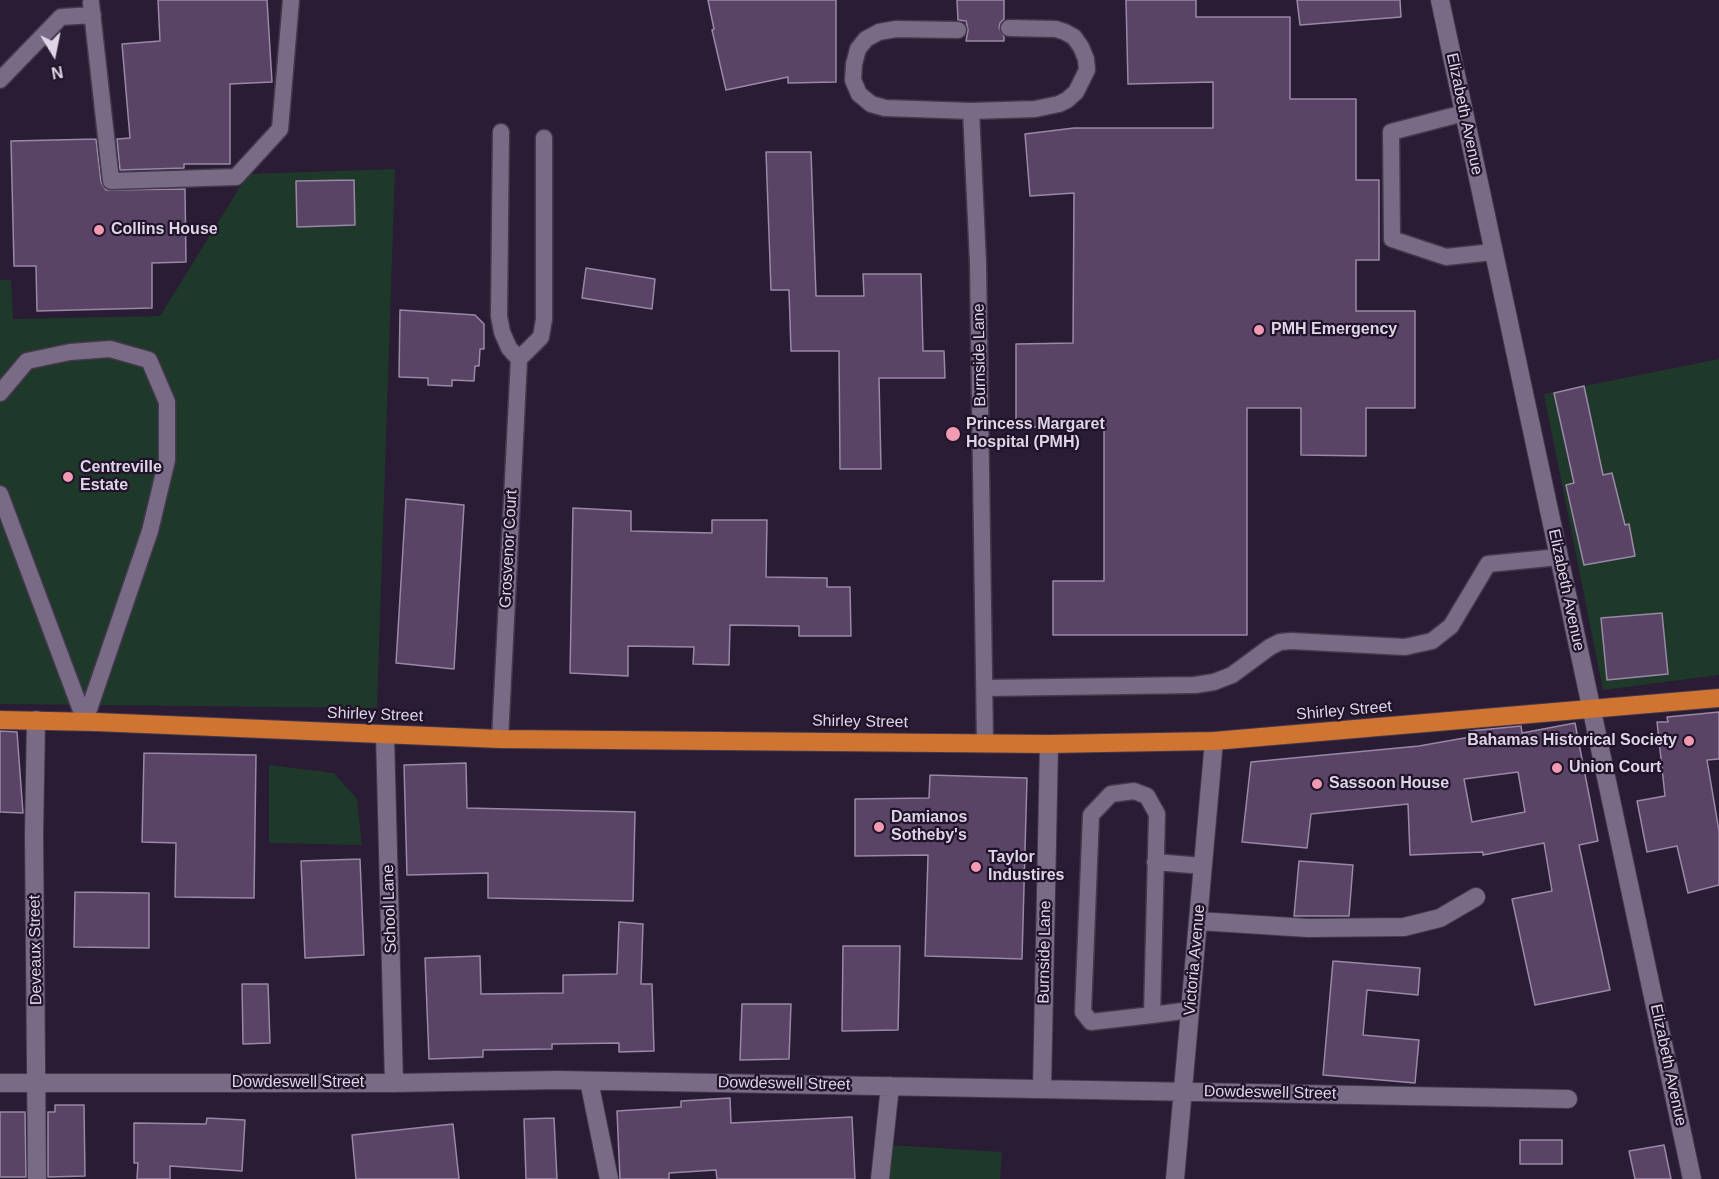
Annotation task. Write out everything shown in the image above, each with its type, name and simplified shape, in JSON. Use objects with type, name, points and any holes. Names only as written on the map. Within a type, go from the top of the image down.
[{"type":"highway","name":"Shirley Street","points":[[0,720],[85,721],[500,739],[1049,744],[1214,741],[1719,698]]},
{"type":"street","name":"Elizabeth Avenue","points":[[1440,0],[1692,1179]]},
{"type":"street","name":"Deveaux Street","points":[[36,720],[34,835],[37,1179]]},
{"type":"street","name":"School Lane","points":[[385,735],[394,1083]]},
{"type":"street","name":"Victoria Avenue","points":[[1175,1179],[1214,741]]},
{"type":"street","name":"Burnside Lane","points":[[1042,1089],[1049,744]]},
{"type":"street","points":[[1198,921],[1308,928],[1404,927],[1440,918],[1476,897]]},
{"type":"street","name":"Dowdeswell Street","points":[[0,1083],[589,1081],[1568,1100]]},
{"type":"street","points":[[589,1081],[609,1179]]},
{"type":"street","points":[[880,1179],[890,1086]]},
{"type":"lane","points":[[0,80],[61,17],[90,5],[111,181],[236,177],[280,129],[291,0]]},
{"type":"lane","points":[[958,30],[896,29],[879,32],[866,39],[858,49],[854,64],[854,80],[860,94],[871,104],[878,106],[971,111],[1035,109],[1059,104],[1076,92],[1087,70],[1086,59],[1074,37],[1056,29],[1009,28]]},
{"type":"lane","name":"Burnside Lane","points":[[971,111],[978,263],[985,743]]},
{"type":"lane","points":[[1464,113],[1390,132],[1392,239],[1446,257],[1493,252]]},
{"type":"lane","points":[[501,132],[500,316],[502,332],[508,348],[519,359],[541,337],[544,319],[544,138]]},
{"type":"lane","points":[[0,393],[27,361],[70,352],[110,349],[149,360],[167,402],[167,460],[150,531],[85,721]]},
{"type":"lane","name":"Grosvenor Court","points":[[500,739],[519,359]]},
{"type":"lane","points":[[0,494],[85,721]]},
{"type":"lane","points":[[984,688],[1195,685],[1214,682],[1232,675],[1260,653],[1280,642],[1405,647],[1423,643],[1431,641],[1451,626],[1488,564],[1559,557]]},
{"type":"lane","points":[[1152,1015],[1157,814],[1147,796],[1134,791],[1111,794],[1091,815],[1083,1012],[1090,1023],[1152,1015],[1190,1010]]},
{"type":"lane","points":[[1155,862],[1203,866]]},
{"type":"green space","points":[[395,169],[377,708],[0,704],[0,280],[11,280],[13,319],[160,316],[248,174]]},
{"type":"green space","points":[[1719,359],[1719,675],[1603,690],[1544,394]]},
{"type":"green space","points":[[269,765],[334,773],[357,799],[362,845],[269,843]]},
{"type":"green space","points":[[891,1145],[1002,1152],[1000,1179],[889,1179]]},
{"type":"building","points":[[158,0],[267,0],[272,82],[230,84],[230,164],[184,164],[184,168],[120,170],[117,139],[130,138],[122,44],[160,41]]},
{"type":"building","points":[[708,0],[836,0],[836,82],[788,83],[788,77],[726,90],[712,30],[714,29]]},
{"type":"building","points":[[957,0],[1004,0],[1004,19],[999,28],[1004,41],[966,41],[968,30],[966,21],[958,20]]},
{"type":"building","name":"PMH Emergency","points":[[1126,0],[1196,0],[1196,17],[1290,17],[1290,99],[1356,99],[1356,180],[1379,180],[1379,260],[1356,260],[1356,311],[1415,311],[1415,408],[1366,408],[1366,456],[1301,455],[1301,408],[1247,408],[1247,635],[1053,635],[1053,581],[1104,581],[1104,427],[1016,427],[1016,344],[1073,343],[1074,193],[1030,196],[1025,134],[1074,128],[1213,128],[1213,82],[1128,84]]},
{"type":"building","points":[[1297,0],[1400,0],[1401,17],[1300,25]]},
{"type":"building","name":"Collins House","points":[[96,139],[101,182],[106,190],[185,189],[186,262],[152,263],[152,308],[37,311],[36,266],[14,266],[11,141]]},
{"type":"building","points":[[766,152],[811,152],[816,296],[864,296],[863,274],[921,274],[923,351],[944,351],[945,378],[879,378],[881,469],[840,469],[839,351],[791,351],[789,290],[771,290]]},
{"type":"building","points":[[354,180],[355,225],[297,227],[296,181]]},
{"type":"building","points":[[586,268],[655,279],[652,309],[582,298]]},
{"type":"building","points":[[400,310],[475,315],[484,324],[484,349],[480,349],[479,366],[475,366],[474,381],[452,380],[452,386],[428,385],[428,378],[399,377]]},
{"type":"building","points":[[1584,386],[1603,475],[1612,473],[1625,525],[1629,524],[1635,556],[1584,565],[1566,485],[1574,483],[1554,393]]},
{"type":"building","points":[[406,499],[464,505],[454,669],[396,663]]},
{"type":"building","points":[[573,508],[631,511],[631,531],[712,533],[712,520],[767,520],[766,577],[827,578],[827,587],[850,587],[851,636],[799,636],[799,626],[730,625],[729,665],[693,664],[694,647],[628,646],[628,676],[570,673]]},
{"type":"building","points":[[1662,613],[1668,674],[1607,680],[1601,618]]},
{"type":"building","points":[[1719,712],[1719,759],[1707,760],[1719,831],[1719,885],[1688,893],[1677,846],[1647,852],[1637,801],[1665,796],[1657,722],[1668,722],[1667,717]]},
{"type":"building","points":[[1575,723],[1598,841],[1579,845],[1610,990],[1535,1005],[1512,899],[1552,891],[1544,843],[1483,855],[1483,852],[1410,855],[1408,804],[1311,814],[1307,848],[1242,842],[1251,762],[1419,746],[1470,737],[1469,731],[1521,726],[1522,733]],"holes":[[[1518,772],[1525,812],[1472,822],[1464,779]]]},
{"type":"building","points":[[0,731],[17,732],[23,813],[0,812]]},
{"type":"building","points":[[144,753],[256,755],[254,898],[175,897],[176,843],[142,842]]},
{"type":"building","points":[[466,763],[467,808],[635,812],[633,901],[488,898],[488,873],[407,875],[404,765]]},
{"type":"building","name":"Taylor Industires","points":[[930,775],[1027,778],[1022,959],[925,956],[928,855],[855,856],[855,799],[929,798]]},
{"type":"building","points":[[360,859],[364,955],[305,958],[301,861]]},
{"type":"building","points":[[1299,861],[1353,865],[1349,916],[1294,916]]},
{"type":"building","points":[[75,892],[149,893],[149,948],[74,947]]},
{"type":"building","points":[[619,922],[643,924],[641,984],[652,984],[654,1051],[619,1052],[619,1043],[552,1044],[552,1049],[483,1050],[483,1057],[429,1059],[425,958],[480,956],[481,994],[563,993],[563,975],[617,974]]},
{"type":"building","points":[[843,946],[900,946],[898,1030],[842,1031]]},
{"type":"building","points":[[1333,961],[1420,968],[1418,995],[1367,990],[1363,1035],[1419,1040],[1415,1083],[1323,1075]]},
{"type":"building","points":[[242,984],[268,984],[270,1043],[243,1044]]},
{"type":"building","points":[[742,1004],[791,1004],[789,1059],[740,1060]]},
{"type":"building","points":[[730,1098],[731,1123],[852,1117],[855,1179],[717,1179],[716,1170],[669,1173],[669,1179],[620,1179],[617,1111],[681,1107],[681,1101]]},
{"type":"building","points":[[55,1105],[84,1105],[85,1176],[48,1177],[48,1112],[55,1112]]},
{"type":"building","points":[[0,1112],[25,1112],[26,1177],[0,1177]]},
{"type":"building","points":[[207,1118],[245,1120],[242,1171],[170,1166],[170,1179],[137,1179],[138,1163],[134,1163],[134,1123],[206,1124]]},
{"type":"building","points":[[554,1118],[557,1179],[526,1179],[524,1119]]},
{"type":"building","points":[[453,1124],[459,1179],[356,1179],[352,1135]]},
{"type":"building","points":[[1520,1140],[1562,1140],[1562,1164],[1520,1164]]},
{"type":"building","points":[[1664,1145],[1671,1179],[1635,1179],[1629,1151]]},
{"type":"place","name":"Collins House","points":[[99,230]]},
{"type":"place","name":"PMH Emergency","points":[[1259,330]]},
{"type":"place","name":"Princess Margaret Hospital (PMH)","points":[[953,434]]},
{"type":"place","name":"Centreville Estate","points":[[68,477]]},
{"type":"place","name":"Bahamas Historical Society","points":[[1689,741]]},
{"type":"place","name":"Union Court","points":[[1557,768]]},
{"type":"place","name":"Sassoon House","points":[[1317,784]]},
{"type":"place","name":"Damianos Sotheby's","points":[[879,827]]},
{"type":"place","name":"Taylor Industires","points":[[976,867]]}]
